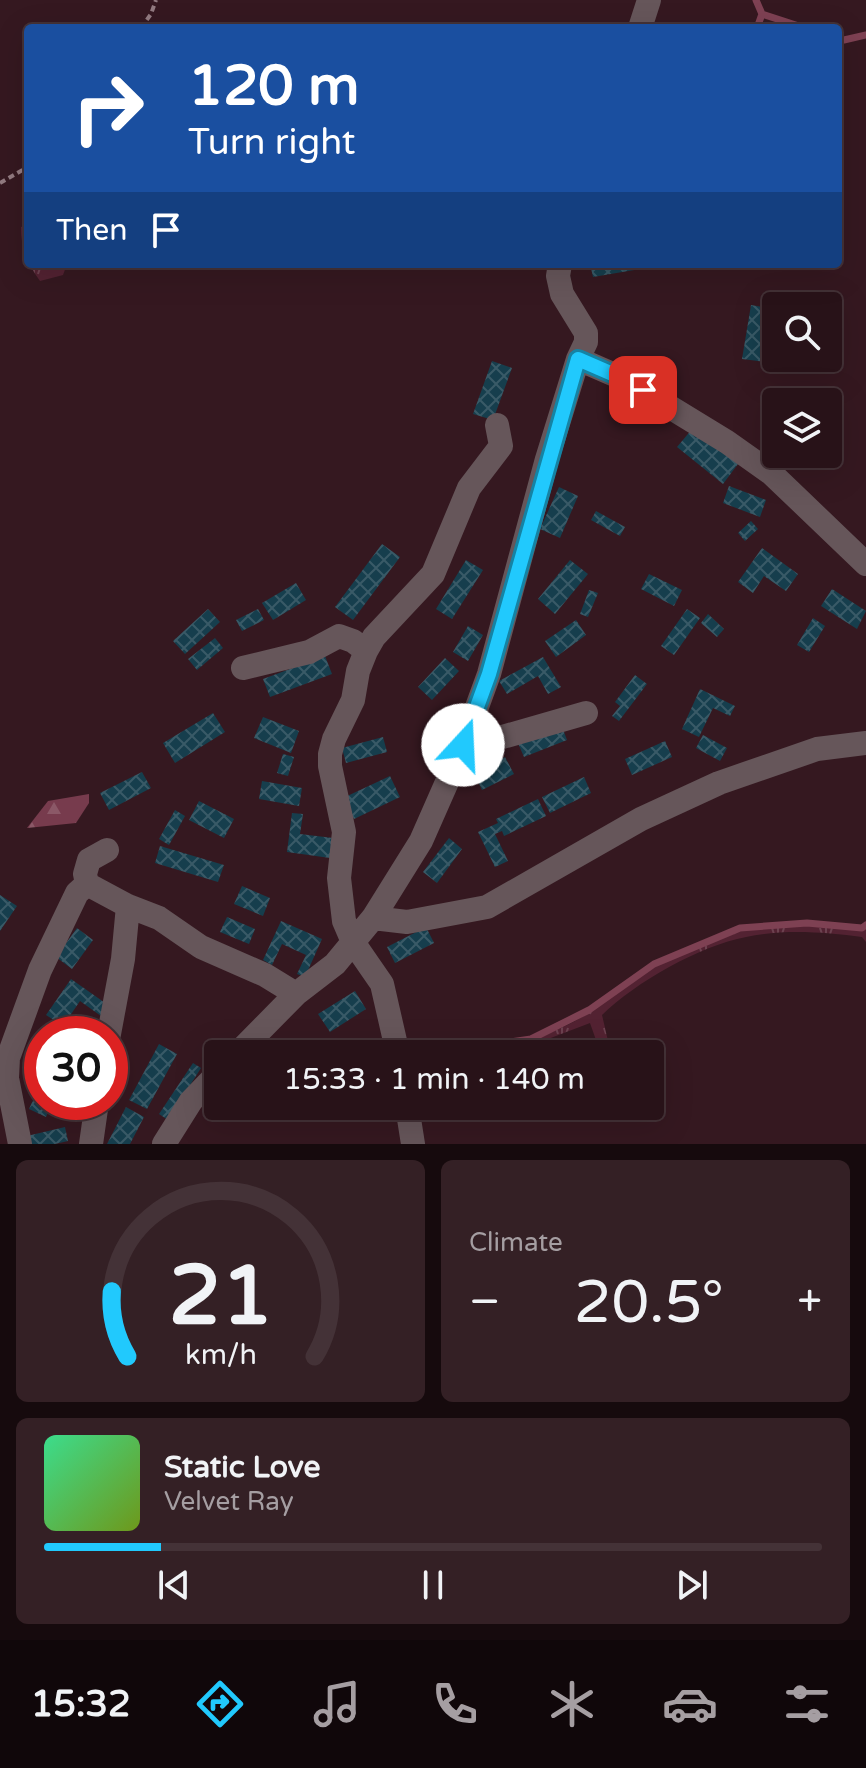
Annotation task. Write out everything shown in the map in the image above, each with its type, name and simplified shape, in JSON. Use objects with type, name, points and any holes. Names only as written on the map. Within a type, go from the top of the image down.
[{"type":"street","points":[[641,24],[649,0]]},
{"type":"street","points":[[251,1040],[296,994],[335,964],[373,918],[421,841],[463,745],[489,674],[578,359],[586,342],[586,333],[562,294],[559,268]]},
{"type":"street","points":[[578,359],[624,379],[727,442],[772,474],[866,564]]},
{"type":"street","points":[[395,1040],[382,984],[353,942],[344,921],[339,878],[344,832],[330,754],[353,700],[358,671],[366,651],[374,637],[433,574],[469,488],[501,446],[497,425]]},
{"type":"street","points":[[243,668],[309,652],[339,636],[353,641],[366,651]]},
{"type":"street","points":[[463,745],[492,740],[586,713]]},
{"type":"street","points":[[373,918],[407,922],[487,907],[569,857],[719,783],[817,749],[866,743]]},
{"type":"street","points":[[87,884],[85,874],[89,860],[107,850]]},
{"type":"street","points":[[87,884],[159,918],[201,947],[265,975],[296,994]]},
{"type":"street","points":[[20,1144],[7,1078],[8,1058],[40,970],[77,893],[87,884]]},
{"type":"street","points":[[112,1016],[123,959],[128,906]]},
{"type":"street","points":[[164,1144],[191,1101],[204,1088]]},
{"type":"street","points":[[91,1144],[94,1120]]},
{"type":"street","points":[[409,1120],[413,1144]]},
{"type":"path","points":[[144,24],[156,0]]},
{"type":"path","points":[[0,183],[24,169]]},
{"type":"green space","points":[[24,226],[24,249],[22,242],[21,227]]},
{"type":"green space","points":[[32,268],[66,268],[63,275],[40,281]]},
{"type":"green space","points":[[89,794],[89,803],[76,823],[27,828],[48,801]]},
{"type":"green space","points":[[808,925],[862,931],[866,928],[866,942],[862,937],[804,932],[760,934],[728,942],[669,967],[616,1003],[602,1015],[608,1040],[596,1040],[590,1023],[545,1040],[526,1040],[549,1033],[589,1013],[646,972],[675,956],[708,941],[766,927]]},
{"type":"building","points":[[591,268],[646,268],[593,277]]},
{"type":"building","points":[[751,305],[762,307],[762,362],[742,359]]},
{"type":"building","points":[[492,361],[512,368],[493,420],[473,414]]},
{"type":"building","points":[[693,428],[738,464],[723,484],[677,447]]},
{"type":"building","points":[[729,486],[766,500],[760,517],[723,503]]},
{"type":"building","points":[[559,487],[578,496],[560,538],[540,529]]},
{"type":"building","points":[[596,511],[625,527],[620,536],[591,520]]},
{"type":"building","points":[[751,521],[758,529],[745,541],[738,533]]},
{"type":"building","points":[[382,544],[400,557],[353,620],[335,607]]},
{"type":"building","points":[[762,548],[798,574],[786,591],[764,576],[753,593],[738,582]]},
{"type":"building","points":[[466,560],[483,570],[452,619],[436,609]]},
{"type":"building","points":[[570,560],[588,574],[555,614],[538,599]]},
{"type":"building","points":[[649,574],[682,590],[674,606],[641,589]]},
{"type":"building","points":[[296,583],[306,600],[273,620],[262,603]]},
{"type":"building","points":[[832,589],[866,611],[857,629],[821,606]]},
{"type":"building","points":[[589,590],[598,593],[588,617],[580,614]]},
{"type":"building","points":[[208,609],[220,622],[185,654],[173,641]]},
{"type":"building","points":[[258,609],[264,620],[242,631],[236,620]]},
{"type":"building","points":[[687,609],[700,618],[674,655],[661,646]]},
{"type":"building","points":[[708,614],[724,629],[717,637],[701,623]]},
{"type":"building","points":[[813,618],[825,626],[809,652],[797,645]]},
{"type":"building","points":[[576,620],[586,635],[556,657],[545,641]]},
{"type":"building","points":[[468,626],[483,635],[468,661],[453,652]]},
{"type":"building","points":[[215,638],[223,648],[197,670],[188,659]]},
{"type":"building","points":[[325,656],[332,674],[270,697],[263,679]]},
{"type":"building","points":[[543,657],[561,687],[548,694],[538,676],[507,694],[499,681]]},
{"type":"building","points":[[445,658],[459,671],[432,700],[418,687]]},
{"type":"building","points":[[635,675],[647,684],[619,721],[612,716],[620,706],[615,702]]},
{"type":"building","points":[[700,689],[735,706],[730,716],[713,708],[699,737],[682,729]]},
{"type":"building","points":[[213,713],[225,732],[175,763],[163,743]]},
{"type":"building","points":[[263,717],[299,731],[291,753],[254,738]]},
{"type":"building","points":[[561,724],[567,740],[524,757],[517,741]]},
{"type":"building","points":[[703,735],[727,748],[720,761],[696,748]]},
{"type":"building","points":[[383,737],[387,752],[346,763],[342,748]]},
{"type":"building","points":[[665,741],[672,757],[632,775],[625,759]]},
{"type":"building","points":[[283,754],[294,757],[288,776],[277,773]]},
{"type":"building","points":[[505,757],[514,774],[482,790],[474,773]]},
{"type":"building","points":[[142,772],[151,788],[109,810],[100,793]]},
{"type":"building","points":[[390,776],[400,797],[354,819],[343,798]]},
{"type":"building","points":[[584,777],[591,793],[550,813],[542,797]]},
{"type":"building","points":[[262,781],[302,788],[299,806],[259,799]]},
{"type":"building","points":[[538,799],[546,816],[504,836],[502,831],[495,834],[508,861],[495,867],[478,832],[498,823],[496,819]]},
{"type":"building","points":[[199,801],[234,819],[224,838],[189,820]]},
{"type":"building","points":[[175,810],[185,816],[169,845],[159,839]]},
{"type":"building","points":[[292,813],[303,814],[300,834],[333,838],[330,858],[287,852]]},
{"type":"building","points":[[449,838],[462,849],[437,883],[423,872]]},
{"type":"building","points":[[160,846],[224,865],[218,882],[155,863]]},
{"type":"building","points":[[242,886],[270,898],[263,916],[234,904]]},
{"type":"building","points":[[0,895],[17,906],[0,931]]},
{"type":"building","points":[[227,917],[255,929],[249,944],[220,932]]},
{"type":"building","points":[[281,921],[322,939],[305,977],[297,974],[306,955],[282,944],[272,965],[263,960]]},
{"type":"building","points":[[426,927],[434,943],[395,963],[387,947]]},
{"type":"building","points":[[77,928],[93,940],[72,969],[56,957]]},
{"type":"building","points":[[71,979],[108,1005],[101,1016],[80,1001],[70,1016],[46,1015]]},
{"type":"building","points":[[355,991],[366,1009],[330,1032],[318,1014]]},
{"type":"building","points":[[159,1044],[177,1054],[147,1109],[129,1100]]},
{"type":"building","points":[[193,1063],[201,1068],[168,1120],[159,1114]]},
{"type":"building","points":[[128,1108],[144,1117],[130,1144],[107,1144],[119,1120],[128,1120]]},
{"type":"building","points":[[65,1127],[68,1141],[29,1144],[27,1136]]},
{"type":"waterway","points":[[756,0],[762,14],[793,24]]},
{"type":"waterway","points":[[758,24],[762,14]]},
{"type":"waterway","points":[[842,39],[866,35]]},
{"type":"waterway","points":[[524,1040],[589,1010],[654,964],[740,928],[807,923],[862,928],[866,925]]},
{"type":"route","points":[[463,745],[489,674],[547,459],[578,359],[643,390]]}]
